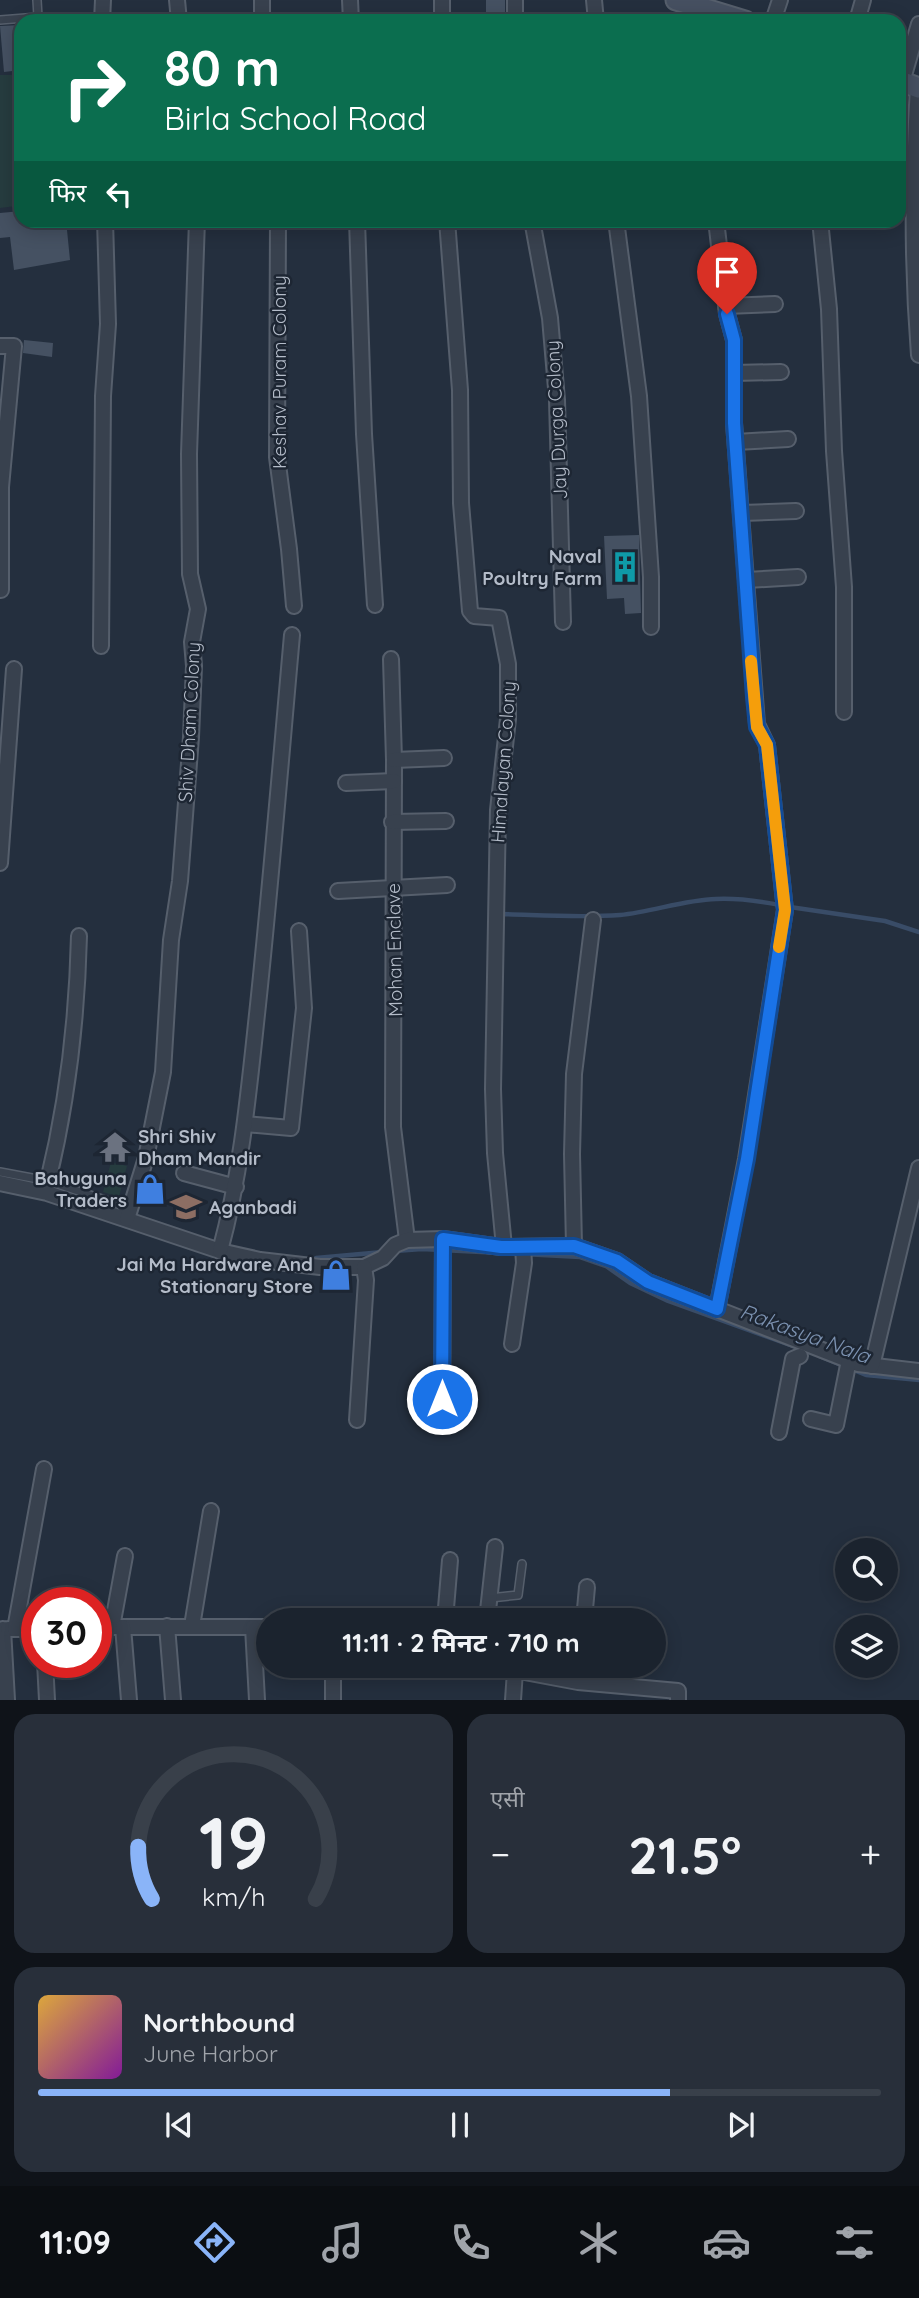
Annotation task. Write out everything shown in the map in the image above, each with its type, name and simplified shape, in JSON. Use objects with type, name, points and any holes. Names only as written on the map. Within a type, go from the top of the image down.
[{"type":"main road","points":[[676,0],[705,4]]},
{"type":"street","points":[[919,23],[910,85],[915,305],[919,355]]},
{"type":"street","points":[[101,646],[103,396],[108,324],[105,228]]},
{"type":"street","name":"Shiv Dham Colony","points":[[127,1219],[146,1158],[163,1072],[191,737],[194,666],[192,642],[198,609],[190,574],[189,454],[197,228]]},
{"type":"street","name":"Keshav Puram Colony","points":[[278,228],[277,457],[294,607]]},
{"type":"street","points":[[357,228],[364,434],[375,606]]},
{"type":"street","name":"Himalayan Colony","points":[[448,228],[460,390],[461,503],[470,611],[474,615],[499,618],[508,664],[508,719],[498,810],[493,1089],[495,1153],[504,1247]]},
{"type":"street","name":"Jay Durga Colony","points":[[534,228],[551,318],[563,622]]},
{"type":"street","points":[[617,228],[639,397],[651,577],[651,627]]},
{"type":"street","points":[[717,228],[726,306],[734,340],[736,442],[757,724],[767,745],[785,910],[747,1159],[717,1309]]},
{"type":"street","points":[[821,228],[829,309],[834,451],[844,587],[844,712]]},
{"type":"street","points":[[726,306],[775,304]]},
{"type":"street","points":[[0,346],[14,346],[1,487],[1,590]]},
{"type":"street","points":[[734,373],[781,372]]},
{"type":"street","points":[[736,442],[788,439]]},
{"type":"street","points":[[742,513],[796,511]]},
{"type":"street","points":[[747,580],[798,577]]},
{"type":"street","points":[[220,1251],[236,1187],[245,1124],[292,635]]},
{"type":"street","name":"Mohan Enclave","points":[[391,659],[394,760],[393,1127],[401,1242]]},
{"type":"street","points":[[0,863],[14,668]]},
{"type":"street","points":[[394,760],[444,758]]},
{"type":"street","points":[[346,783],[394,781]]},
{"type":"street","points":[[392,822],[446,821]]},
{"type":"street","points":[[338,891],[447,885]]},
{"type":"street","points":[[574,1246],[573,1074],[593,920]]},
{"type":"street","points":[[245,1124],[291,1128],[304,1008],[299,931]]},
{"type":"street","points":[[48,1181],[71,1068],[77,1012],[79,936]]},
{"type":"street","points":[[873,1367],[919,1168]]},
{"type":"street","points":[[184,1173],[236,1187]]},
{"type":"street","points":[[0,1183],[47,1193],[220,1251],[260,1260],[308,1266],[364,1266],[383,1258],[401,1242],[442,1247],[504,1247],[523,1254],[574,1246],[617,1261],[648,1282],[717,1309],[847,1367],[919,1371]]},
{"type":"street","points":[[442,1247],[442,1425]]},
{"type":"street","points":[[512,1344],[523,1254]]},
{"type":"street","points":[[357,1420],[366,1280],[364,1266]]},
{"type":"street","points":[[779,1432],[793,1359],[800,1356]]},
{"type":"street","points":[[811,1419],[835,1425],[847,1367]]},
{"type":"street","points":[[7,1699],[6,1629],[44,1469]]},
{"type":"street","points":[[192,1626],[211,1511]]},
{"type":"street","points":[[489,1608],[495,1547]]},
{"type":"street","points":[[125,1556],[118,1627],[129,1699]]},
{"type":"street","points":[[446,1608],[450,1560]]},
{"type":"street","points":[[585,1608],[587,1587]]},
{"type":"street","points":[[167,1626],[173,1699]]},
{"type":"street","points":[[112,1627],[256,1627]]},
{"type":"street","points":[[46,1678],[47,1699]]},
{"type":"street","points":[[257,1699],[258,1678]]},
{"type":"street","points":[[333,1678],[333,1699]]},
{"type":"street","points":[[513,1699],[514,1678]]},
{"type":"street","points":[[555,1678],[678,1695]]},
{"type":"street","points":[[578,1678],[578,1682]]},
{"type":"lane","points":[[0,1172],[48,1181],[120,1205],[127,1219]]},
{"type":"lane","points":[[490,1598],[518,1595],[522,1564]]},
{"type":"green space","points":[[0,75],[14,75],[14,206],[0,208]]},
{"type":"green space","points":[[111,1162],[127,1166],[119,1197],[103,1192]]},
{"type":"building","points":[[486,0],[505,0],[505,14],[486,14]]},
{"type":"building","points":[[14,25],[14,71],[4,72],[0,26]]},
{"type":"building","points":[[14,212],[14,228],[67,228],[70,260],[14,270],[10,237],[0,238],[0,213]]},
{"type":"building","points":[[24,340],[53,343],[52,357],[23,353]]},
{"type":"building","name":"Naval Poultry Farm","points":[[639,535],[641,613],[625,614],[624,598],[607,599],[604,536]]},
{"type":"waterway","points":[[500,914],[620,915],[716,899],[780,905]]},
{"type":"waterway","points":[[790,907],[885,921],[919,932]]},
{"type":"waterway","name":"Rakasya Nala","points":[[395,1251],[422,1249],[580,1257],[606,1266],[630,1283],[668,1301],[804,1350]]},
{"type":"waterway","name":"Rakasya Nala","points":[[316,1258],[383,1252]]},
{"type":"waterway","name":"Rakasya Nala","points":[[819,1356],[866,1375],[919,1380]]},
{"type":"slow traffic","points":[[751,661],[757,727],[767,745],[785,910],[779,947]]},
{"type":"place","name":"Naval Poultry Farm","points":[[625,567]]},
{"type":"place","name":"Shri Shiv Dham Mandir","points":[[115,1147]]},
{"type":"place","name":"Bahuguna Traders","points":[[150,1189]]},
{"type":"place","name":"Aganbadi","points":[[186,1207]]},
{"type":"place","name":"Jai Ma Hardware And Stationary Store","points":[[336,1275]]},
{"type":"route","points":[[442,1399],[443,1239],[501,1247],[574,1246],[617,1261],[648,1282],[717,1309],[747,1159],[785,910],[767,745],[757,727],[754,697],[734,423],[734,340],[727,314]]}]
